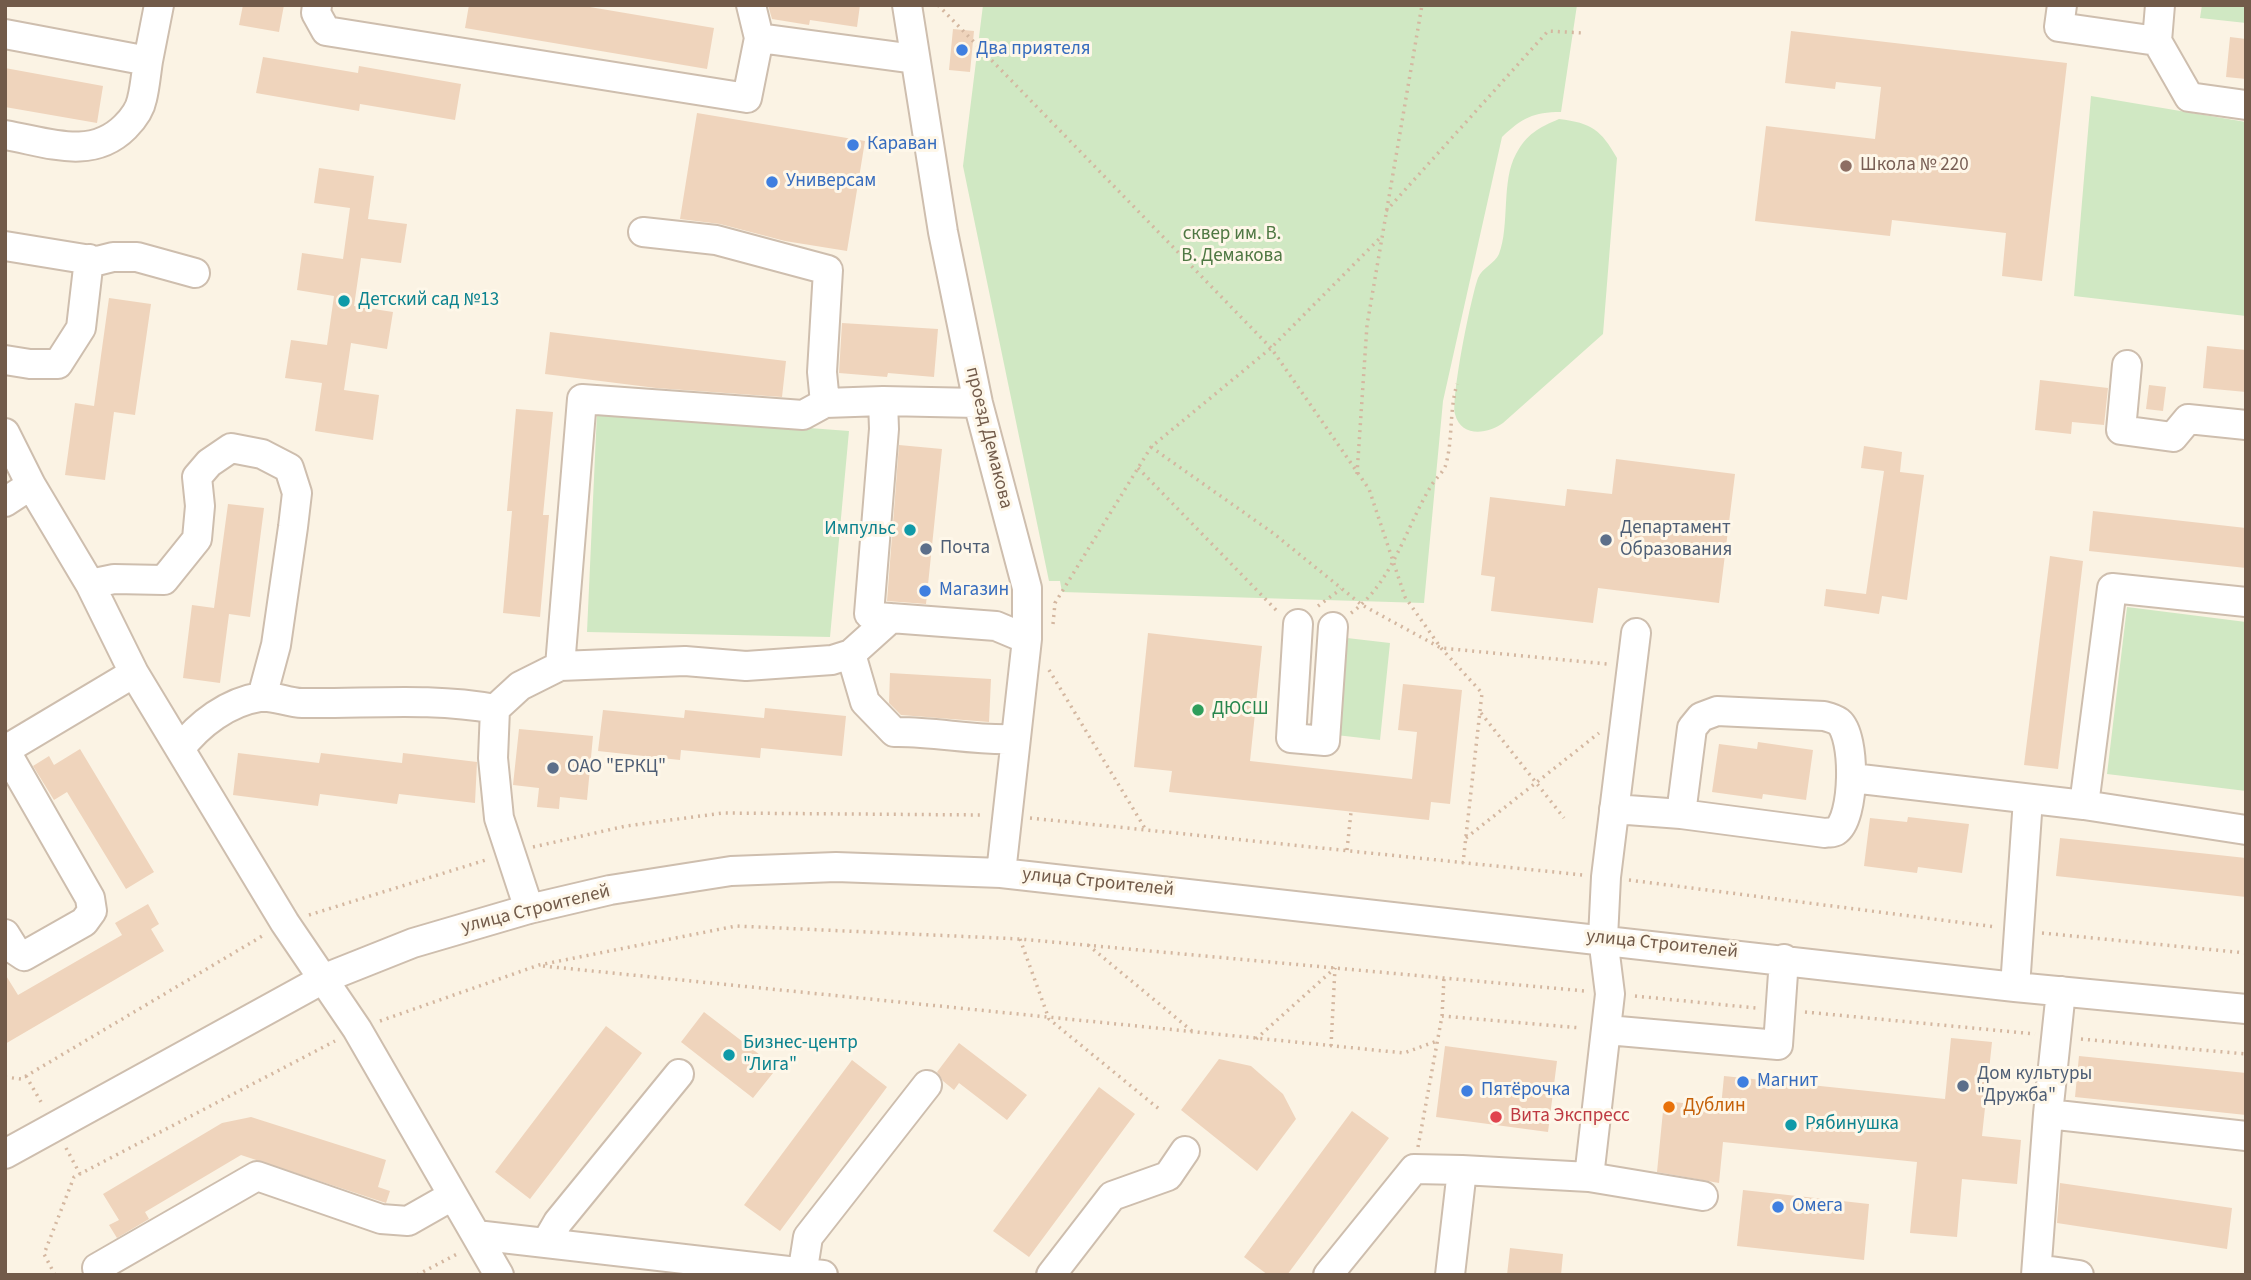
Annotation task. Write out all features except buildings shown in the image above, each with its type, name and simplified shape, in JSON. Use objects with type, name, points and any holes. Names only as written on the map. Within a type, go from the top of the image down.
[{"type":"street","points":[[5,135],[79,148],[95,147],[116,137],[131,121],[142,102],[159,5]]},
{"type":"street","points":[[317,5],[316,13],[327,31],[747,98],[759,37],[751,5]]},
{"type":"street","name":"проезд Демакова","points":[[906,5],[943,232],[978,403],[1027,588],[1027,639],[1002,873]]},
{"type":"street","points":[[2062,5],[2059,27],[2157,41]]},
{"type":"street","points":[[2160,5],[2157,41],[2189,97],[2246,104]]},
{"type":"street","points":[[5,34],[148,61]]},
{"type":"street","points":[[759,37],[915,59]]},
{"type":"street","points":[[643,232],[716,240],[828,270],[822,372],[825,403]]},
{"type":"street","points":[[5,246],[89,259],[137,257],[195,273]]},
{"type":"street","points":[[5,360],[30,365],[58,364],[81,328],[89,259]]},
{"type":"street","points":[[2127,365],[2121,430],[2173,438],[2188,419],[2246,425]]},
{"type":"street","points":[[560,666],[582,399],[803,415],[825,403],[978,403]]},
{"type":"street","points":[[883,401],[884,429],[869,614],[996,626],[1027,639]]},
{"type":"street","points":[[5,433],[31,485],[90,584],[134,673],[285,923],[325,978],[357,1029],[452,1196],[468,1244],[499,1275]]},
{"type":"street","points":[[90,584],[114,579],[139,582],[164,580],[197,538],[200,506],[197,477],[209,463],[232,448],[262,454],[289,468],[298,493],[276,645],[262,696]]},
{"type":"street","points":[[5,502],[31,485]]},
{"type":"street","points":[[2084,805],[2112,588],[2246,602]]},
{"type":"street","points":[[529,909],[496,805],[493,758],[495,709],[520,686],[560,666],[685,661],[746,666],[770,662],[832,660],[851,654],[891,618]]},
{"type":"street","points":[[1589,1177],[1610,993],[1603,938],[1606,877],[1636,634]]},
{"type":"street","points":[[851,654],[865,702],[894,732],[992,740],[1015,739]]},
{"type":"street","points":[[5,934],[15,950],[24,956],[84,922],[92,911],[90,898],[5,750],[134,673]]},
{"type":"street","points":[[180,749],[212,718],[236,704],[262,696],[298,703],[375,704],[412,700],[495,709]]},
{"type":"street","points":[[1614,809],[1681,814],[1825,833],[1836,830],[1843,821],[1852,778],[1848,737],[1839,722],[1824,716],[1717,710],[1700,717],[1692,728],[1681,814]]},
{"type":"street","points":[[1852,778],[2084,805],[2246,830]]},
{"type":"street","points":[[2015,987],[2028,799]]},
{"type":"street","name":"улица Строителей","points":[[5,1154],[325,978],[413,943],[529,909],[610,890],[731,871],[836,867],[1002,873],[1603,938],[2015,987],[2246,1009]]},
{"type":"street","points":[[1607,1030],[1778,1045],[1784,959]]},
{"type":"street","points":[[2061,991],[2036,1272],[2079,1275]]},
{"type":"street","points":[[547,1241],[558,1222],[679,1074]]},
{"type":"street","points":[[468,1244],[547,1241],[809,1274],[808,1237],[927,1085]]},
{"type":"street","points":[[2048,1114],[2246,1136]]},
{"type":"street","points":[[1051,1275],[1112,1196],[1168,1176],[1185,1151]]},
{"type":"street","points":[[1328,1275],[1414,1169],[1589,1177],[1703,1196]]},
{"type":"street","points":[[1450,1275],[1462,1170]]},
{"type":"street","points":[[101,1275],[97,1268],[257,1176],[381,1219],[408,1221],[452,1196]]},
{"type":"path","points":[[938,5],[1271,348],[1369,489],[1405,597],[1441,649],[1482,693],[1463,863]]},
{"type":"path","points":[[1357,474],[1367,325],[1422,5]]},
{"type":"path","points":[[1385,211],[1548,31],[1583,33]]},
{"type":"path","points":[[1055,603],[1151,447],[1271,348],[1381,237]]},
{"type":"path","points":[[1306,619],[1362,606],[1394,562],[1431,486],[1446,465],[1450,407],[1457,384]]},
{"type":"path","points":[[1151,447],[1273,533],[1362,606],[1441,649],[1609,664]]},
{"type":"path","points":[[1138,468],[1306,619]]},
{"type":"path","points":[[1306,619],[1342,589]]},
{"type":"path","points":[[1048,669],[1146,830]]},
{"type":"path","points":[[1480,711],[1564,818]]},
{"type":"path","points":[[1466,838],[1602,730]]},
{"type":"path","points":[[1347,850],[1350,812]]},
{"type":"path","points":[[1606,877],[2020,930],[2246,953]]},
{"type":"path","points":[[55,1275],[44,1254],[74,1177],[357,1029],[539,965],[736,926],[1020,939],[2246,1054]]},
{"type":"path","points":[[1020,939],[1049,1019],[1159,1109]]},
{"type":"path","points":[[1087,945],[1194,1033]]},
{"type":"path","points":[[539,965],[1404,1054],[1437,1041]]},
{"type":"path","points":[[1256,1039],[1335,968]]},
{"type":"path","points":[[1331,1046],[1335,968]]},
{"type":"path","points":[[1414,1169],[1442,1016],[1444,978]]},
{"type":"path","points":[[1442,1016],[1607,1030]]},
{"type":"path","points":[[26,1076],[41,1102]]},
{"type":"path","points":[[64,1144],[80,1174]]},
{"type":"path","points":[[417,1275],[468,1244]]},
{"type":"green space","name":"сквер им. В. В. Демакова","points":[[983,5],[1577,5],[1561,112],[1528,117],[1502,137],[1443,401],[1424,603],[1062,592],[1060,581],[1049,581],[963,166]]},
{"type":"green space","points":[[2202,5],[2246,5],[2246,23],[2200,18]]},
{"type":"green space","points":[[2091,96],[2246,122],[2246,316],[2074,296]]},
{"type":"green space","points":[[1559,119],[1580,123],[1600,134],[1617,158],[1603,334],[1503,423],[1490,430],[1476,432],[1463,427],[1455,414],[1462,347],[1475,289],[1480,274],[1499,254],[1511,165],[1516,154],[1534,132]]},
{"type":"green space","points":[[597,412],[849,431],[830,637],[587,632]]},
{"type":"green space","points":[[2127,607],[2246,622],[2246,791],[2107,774]]},
{"type":"green space","points":[[1347,638],[1390,643],[1380,740],[1336,735]]},
{"type":"place","name":"Два приятеля","points":[[962,50]]},
{"type":"place","name":"Караван","points":[[853,145]]},
{"type":"place","name":"Школа № 220","points":[[1846,166]]},
{"type":"place","name":"Универсам","points":[[772,182]]},
{"type":"place","name":"Детский сад №13","points":[[344,301]]},
{"type":"place","name":"Импульс","points":[[910,530]]},
{"type":"place","name":"Департамент Образования","points":[[1606,540]]},
{"type":"place","name":"Почта","points":[[926,549]]},
{"type":"place","name":"Магазин","points":[[925,591]]},
{"type":"place","name":"ДЮСШ","points":[[1198,710]]},
{"type":"place","name":"ОАО \"ЕРКЦ\"","points":[[553,768]]},
{"type":"place","name":"Бизнес-центр \"Лига\"","points":[[729,1055]]},
{"type":"place","name":"Магнит","points":[[1743,1082]]},
{"type":"place","name":"Дом культуры \"Дружба\"","points":[[1963,1086]]},
{"type":"place","name":"Пятёрочка","points":[[1467,1091]]},
{"type":"place","name":"Дублин","points":[[1669,1107]]},
{"type":"place","name":"Вита Экспресс","points":[[1496,1117]]},
{"type":"place","name":"Рябинушка","points":[[1791,1125]]},
{"type":"place","name":"Омега","points":[[1778,1207]]}]
